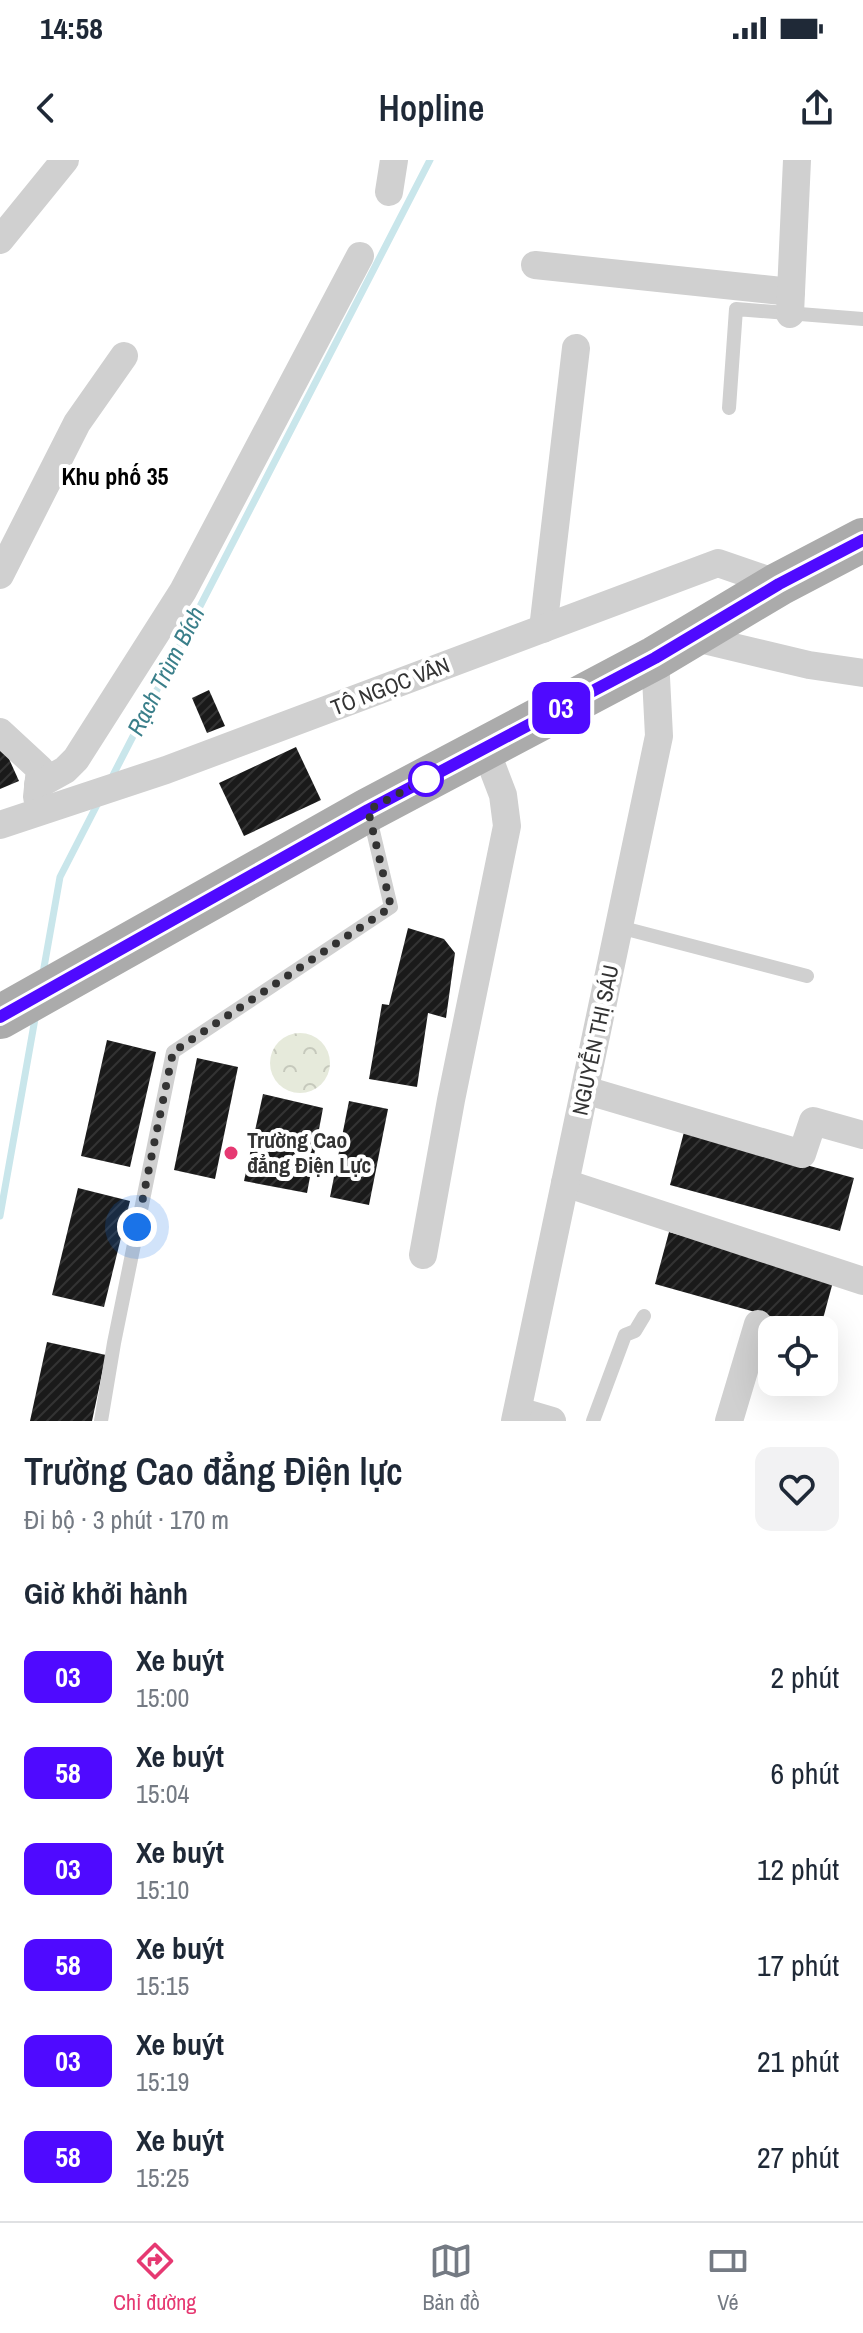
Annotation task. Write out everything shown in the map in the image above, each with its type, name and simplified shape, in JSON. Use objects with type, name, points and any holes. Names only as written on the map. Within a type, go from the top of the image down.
[{"type":"main road","points":[[0,1017],[368,810],[673,648],[779,584],[863,540]]},
{"type":"street","points":[[0,240],[65,160]]},
{"type":"street","points":[[389,192],[394,160]]},
{"type":"street","points":[[535,265],[791,303],[797,160]]},
{"type":"street","points":[[43,801],[76,759],[183,591],[360,256]]},
{"type":"street","points":[[543,629],[576,348]]},
{"type":"street","points":[[0,575],[77,423],[124,356]]},
{"type":"street","name":"TÔ NGỌC VÂN","points":[[0,825],[43,801],[166,770],[718,563],[779,584]]},
{"type":"street","points":[[673,648],[863,673]]},
{"type":"street","name":"NGUYỄN THỊ SÁU","points":[[516,1416],[659,736],[673,648]]},
{"type":"street","points":[[0,732],[40,769],[43,801]]},
{"type":"street","points":[[423,1255],[507,826],[503,795],[485,748]]},
{"type":"street","points":[[585,1090],[802,1154],[813,1121],[863,1135]]},
{"type":"street","points":[[565,1183],[863,1281]]},
{"type":"street","points":[[729,1421],[758,1324]]},
{"type":"street","points":[[516,1416],[552,1421]]},
{"type":"lane","points":[[729,408],[736,309],[791,303],[863,319]]},
{"type":"lane","points":[[101,1421],[173,1052],[391,907],[368,810]]},
{"type":"lane","points":[[619,927],[807,976]]},
{"type":"lane","points":[[593,1421],[625,1335],[635,1331],[644,1316]]},
{"type":"green space","points":[[300,1033],[311,1035],[321,1042],[328,1052],[328,1074],[321,1084],[311,1091],[300,1093],[289,1091],[279,1084],[272,1074],[270,1063],[272,1052],[279,1042],[289,1035]]},
{"type":"building","points":[[209,690],[225,726],[207,733],[192,698]]},
{"type":"building","points":[[0,739],[19,781],[0,789]]},
{"type":"building","points":[[296,747],[321,800],[244,836],[219,783]]},
{"type":"building","points":[[408,928],[444,939],[455,953],[446,1018],[428,1013],[417,1087],[369,1079],[382,1004],[389,1005]]},
{"type":"building","points":[[107,1040],[156,1052],[130,1167],[81,1156]]},
{"type":"building","points":[[197,1058],[238,1067],[215,1179],[174,1170]]},
{"type":"building","points":[[263,1094],[323,1108],[307,1193],[244,1181]]},
{"type":"building","points":[[349,1101],[388,1109],[369,1205],[330,1197]]},
{"type":"building","points":[[684,1132],[854,1178],[840,1231],[670,1185]]},
{"type":"building","points":[[78,1188],[130,1201],[104,1307],[52,1295]]},
{"type":"building","points":[[669,1232],[834,1278],[824,1316],[770,1316],[655,1284]]},
{"type":"building","points":[[47,1342],[106,1355],[92,1421],[30,1421]]},
{"type":"waterway","name":"Rạch Trùm Bích","points":[[111,779],[430,160]]},
{"type":"waterway","name":"Rạch Trùm Bích","points":[[43,973],[60,877],[99,801]]},
{"type":"waterway","name":"Rạch Trùm Bích","points":[[0,1216],[36,1013]]},
{"type":"bus line","name":"03","points":[[0,1017],[368,810],[655,658],[779,584],[863,540]]},
{"type":"place","name":"Trường Cao đẳng Điện Lực","points":[[231,1153]]},
{"type":"district","name":"Khu phố 35","points":[[115,477]]},
{"type":"route","points":[[137,1227],[173,1052],[391,907],[368,810],[426,779]]}]
